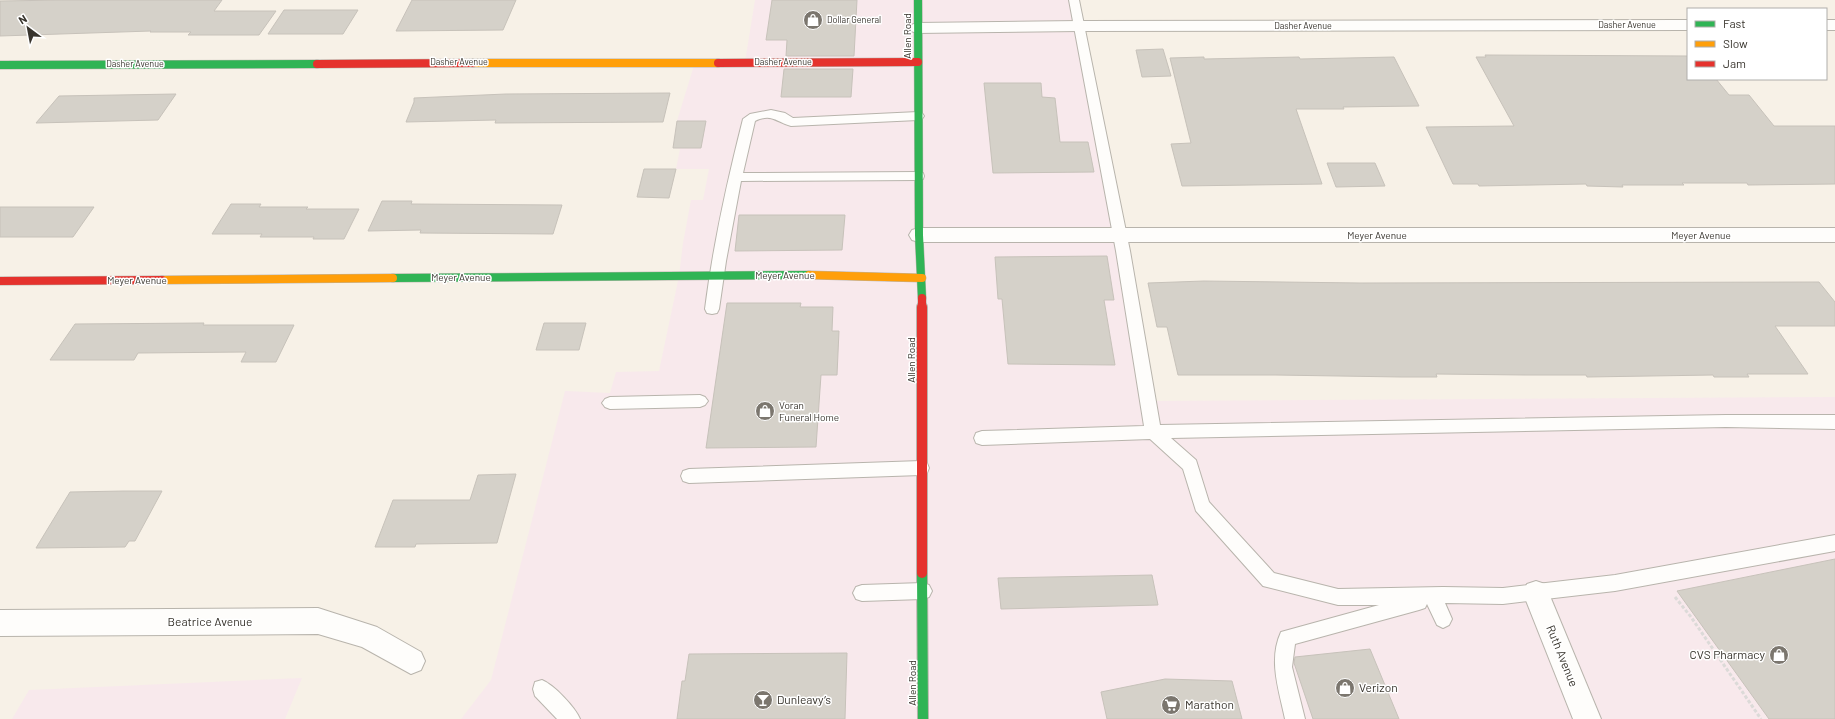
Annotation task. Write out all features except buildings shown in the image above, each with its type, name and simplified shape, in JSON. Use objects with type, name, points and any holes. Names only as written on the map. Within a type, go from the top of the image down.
[{"type":"street","name":"Allen Road","points":[[918,0],[918,176],[919,235],[922,278],[923,373],[921,468],[923,719]]},
{"type":"street","name":"Dasher Avenue","points":[[917,28],[1079,26],[1687,25]]},
{"type":"street","name":"Dasher Avenue","points":[[0,65],[918,62]]},
{"type":"street","name":"Meyer Avenue","points":[[919,235],[1835,234]]},
{"type":"street","name":"Meyer Avenue","points":[[0,280],[716,275],[846,275],[922,278]]},
{"type":"street","name":"Ruth Avenue","points":[[1536,593],[1587,719]]},
{"type":"street","name":"Beatrice Avenue","points":[[0,623],[318,621],[368,636],[411,661]]},
{"type":"lane","points":[[1074,0],[1124,258],[1153,432],[1190,465],[1202,506],[1269,580],[1338,597],[1504,596],[1615,583],[1835,543]]},
{"type":"lane","points":[[712,309],[716,275],[735,177],[749,118],[760,113],[784,116],[792,122],[918,116]]},
{"type":"lane","points":[[735,177],[918,176]]},
{"type":"lane","points":[[610,403],[700,401]]},
{"type":"lane","points":[[982,438],[1153,432],[1718,421],[1835,422]]},
{"type":"lane","points":[[689,476],[921,468]]},
{"type":"lane","points":[[862,593],[923,591]]},
{"type":"lane","points":[[1439,596],[1443,619]]},
{"type":"lane","points":[[1294,719],[1283,666],[1287,638],[1439,596]]},
{"type":"lane","points":[[542,689],[570,719]]},
{"type":"path","points":[[1674,596],[1691,617],[1761,719]]},
{"type":"shaded area","points":[[755,0],[1074,0],[1148,401],[1835,397],[1835,719],[461,719],[491,680],[565,391],[610,393],[616,372],[659,371],[679,276],[691,200],[703,200],[709,169],[676,169],[680,149],[673,148],[677,121],[695,62],[745,62]]},
{"type":"shaded area","points":[[302,678],[285,719],[12,719],[29,690]]},
{"type":"traffic: fast","points":[[918,0],[919,235],[922,298]]},
{"type":"traffic: fast","points":[[0,65],[317,64]]},
{"type":"traffic: fast","points":[[393,278],[809,275]]},
{"type":"traffic: fast","points":[[922,573],[923,719]]},
{"type":"traffic: slow","points":[[473,63],[718,63]]},
{"type":"traffic: slow","points":[[809,275],[922,278]]},
{"type":"traffic: slow","points":[[162,280],[393,278]]},
{"type":"traffic: jam","points":[[718,63],[918,62]]},
{"type":"traffic: jam","points":[[317,64],[473,63]]},
{"type":"traffic: jam","points":[[0,281],[162,280]]},
{"type":"traffic: jam","points":[[922,298],[922,573]]},
{"type":"place","name":"Dollar General","points":[[813,20]]},
{"type":"place","name":"Voran Funeral Home","points":[[765,411]]},
{"type":"place","name":"CVS Pharmacy","points":[[1779,655]]},
{"type":"place","name":"Verizon","points":[[1345,688]]},
{"type":"place","name":"Dunleavy’s","points":[[763,700]]},
{"type":"place","name":"Marathon","points":[[1171,705]]}]
